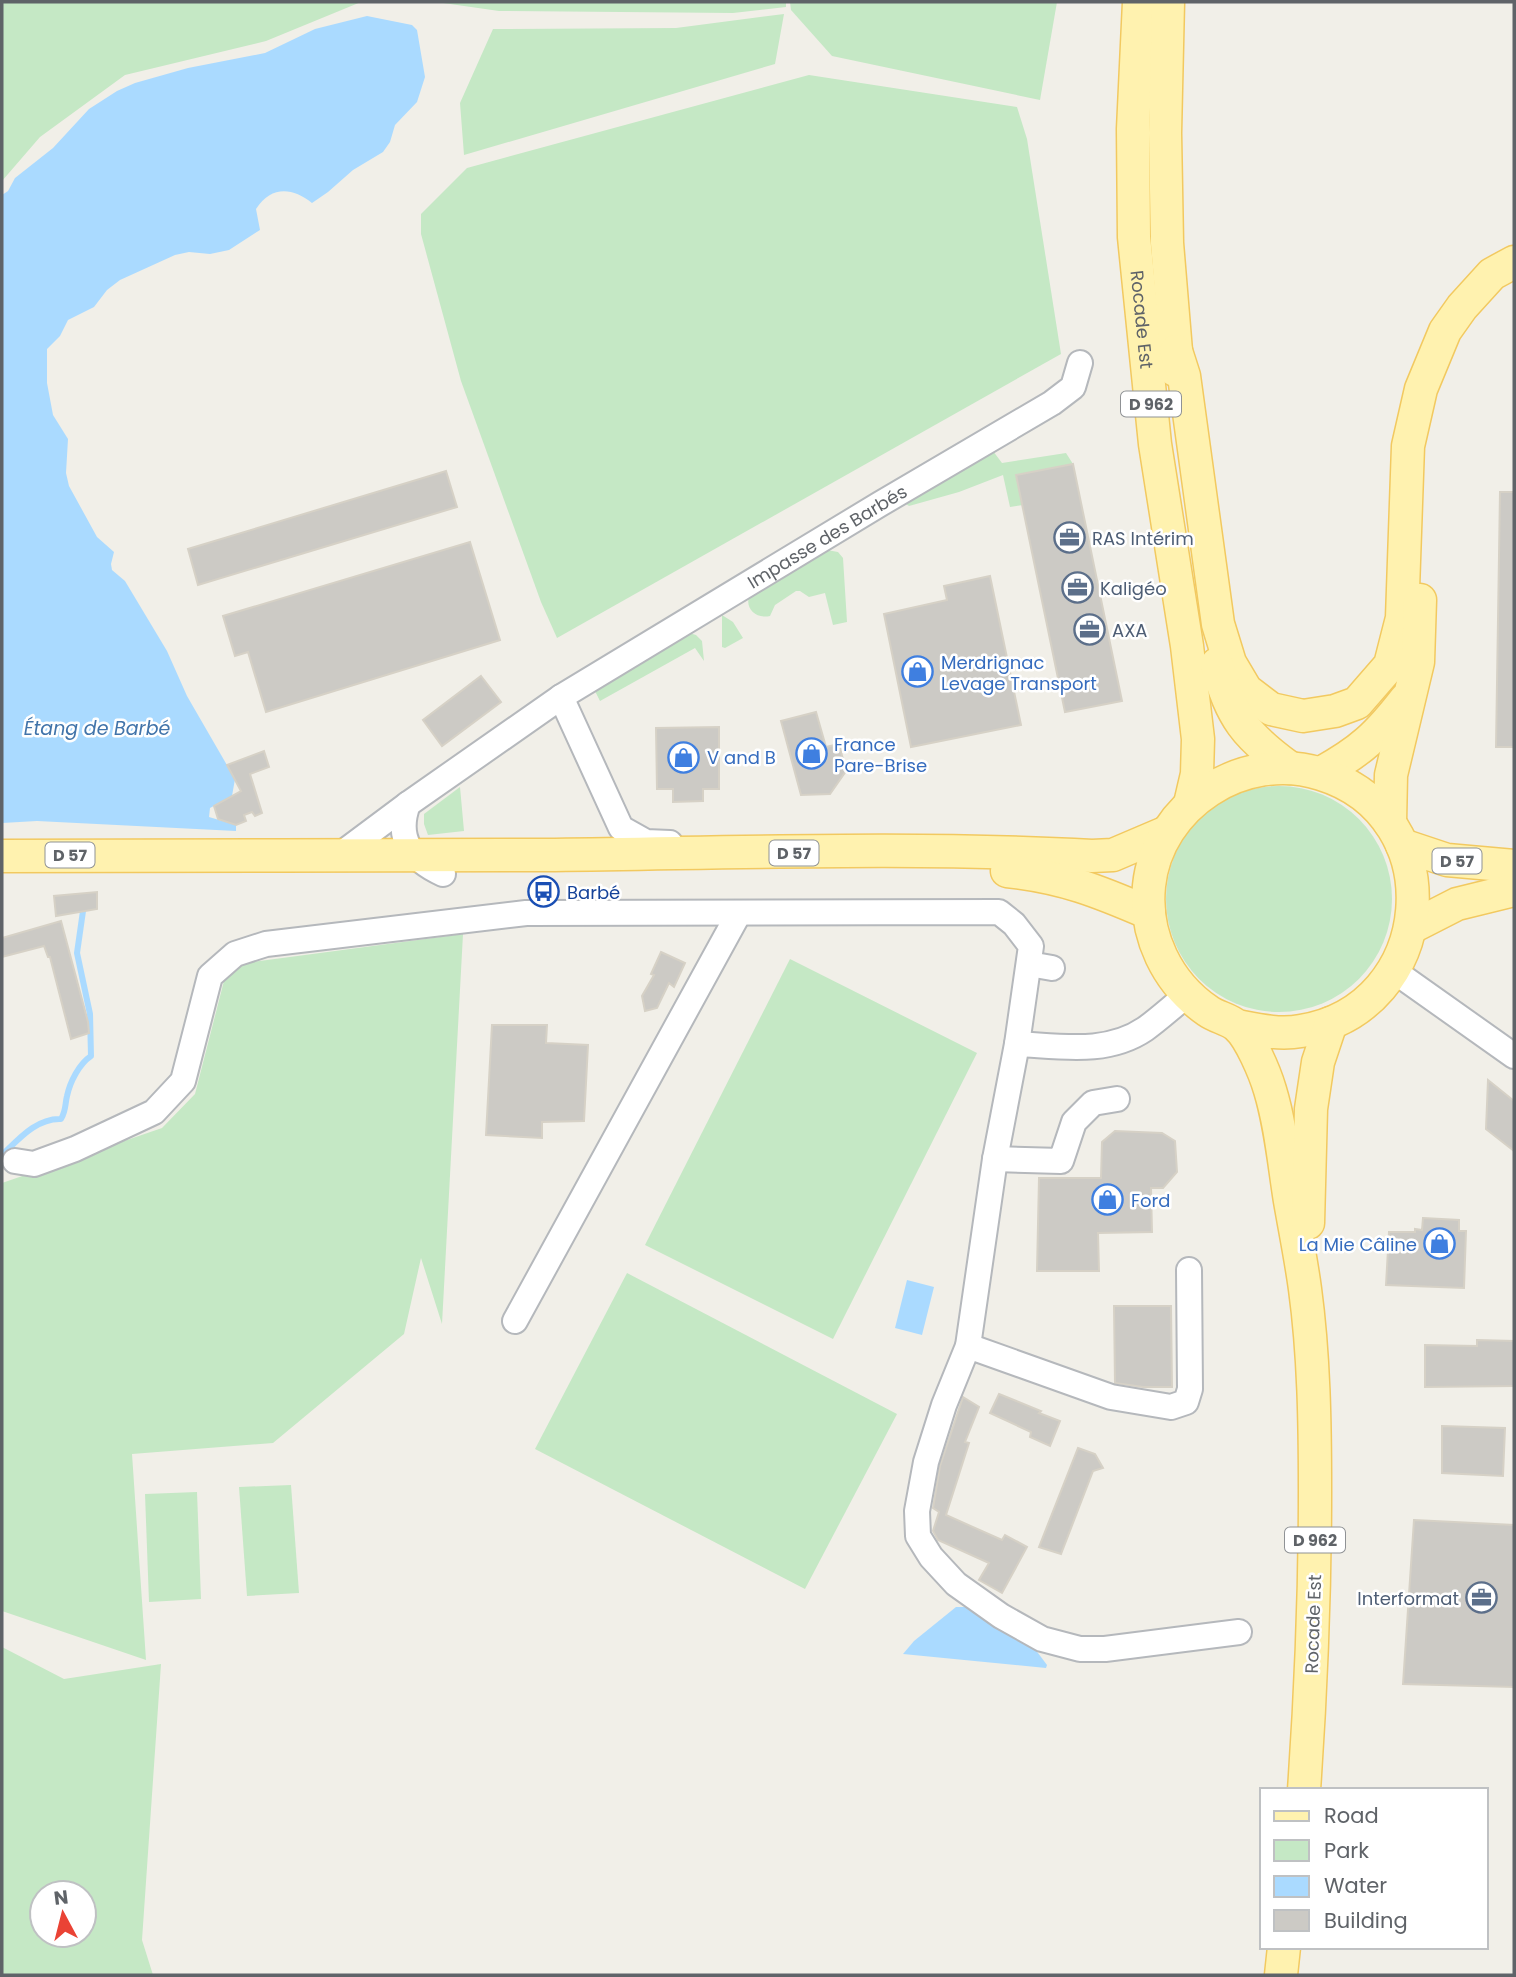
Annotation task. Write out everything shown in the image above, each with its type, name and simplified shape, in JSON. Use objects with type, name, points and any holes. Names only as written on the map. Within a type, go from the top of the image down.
[{"type":"main road","name":"Rocade Est","points":[[1139,2],[1133,129],[1134,237],[1155,444],[1188,646],[1198,739],[1197,774],[1190,804]]},
{"type":"main road","name":"Rocade Est","points":[[1168,2],[1165,133],[1167,216],[1176,351],[1175,378],[1212,640],[1224,694],[1237,719],[1260,746],[1290,768]]},
{"type":"main road","points":[[1176,351],[1184,376],[1219,624],[1230,663],[1246,690],[1271,709],[1303,716],[1335,711],[1357,703],[1390,665],[1393,654],[1402,618],[1408,446],[1420,389],[1446,331],[1462,307],[1492,274],[1514,264]]},
{"type":"main road","points":[[1396,834],[1371,802],[1347,785],[1321,774],[1290,768],[1254,770],[1220,782],[1190,804],[1167,832],[1155,857],[1149,884],[1149,913],[1155,943],[1168,971],[1187,995],[1210,1013],[1237,1026],[1268,1032],[1300,1032],[1331,1023],[1367,1002],[1394,971],[1405,949],[1412,927],[1413,885],[1396,834],[1391,775],[1418,662],[1422,461],[1428,413],[1443,369],[1466,324],[1483,296],[1514,264]]},
{"type":"main road","points":[[1321,774],[1354,754],[1373,738],[1410,693]]},
{"type":"main road","name":"D 57","points":[[2,856],[138,854],[337,857],[985,852],[1092,856],[1114,855],[1167,832]]},
{"type":"main road","name":"D 57","points":[[1396,834],[1447,860],[1514,866]]},
{"type":"main road","name":"D 57","points":[[2,876],[984,868],[1042,874],[1077,884],[1149,913]]},
{"type":"main road","name":"D 57","points":[[1412,927],[1457,904],[1514,890]]},
{"type":"main road","name":"D 962","points":[[1305,1290],[1311,1109],[1318,1062],[1331,1023]]},
{"type":"main road","name":"D 962","points":[[1237,1026],[1264,1067],[1276,1111],[1305,1290]]},
{"type":"main road","name":"Rocade Est","points":[[1304,1788],[1315,1584],[1315,1436],[1305,1290]]},
{"type":"main road","points":[[1280,1975],[1284,1949]]},
{"type":"street","name":"Impasse des Barbés","points":[[337,857],[561,697],[1052,403],[1073,387],[1080,363]]},
{"type":"street","points":[[561,697],[621,828],[627,833],[646,842],[728,844],[842,852]]},
{"type":"street","points":[[408,804],[403,816],[403,833],[409,847],[426,867],[443,874]]},
{"type":"street","points":[[515,1321],[739,912]]},
{"type":"street","points":[[15,1161],[34,1164],[75,1149],[154,1112],[183,1081],[211,976],[235,954],[267,944],[526,913],[999,912],[1014,924],[1031,946],[1040,966],[1017,1044],[995,1159],[968,1346],[944,1405],[926,1462],[916,1511],[918,1536],[931,1557],[956,1584],[1001,1616],[1042,1639],[1080,1649],[1105,1649],[1239,1632]]},
{"type":"street","points":[[1394,971],[1514,1056]]},
{"type":"street","points":[[1017,1044],[1094,1048],[1122,1040],[1143,1030],[1187,995]]},
{"type":"street","points":[[995,1159],[1061,1161],[1074,1122],[1093,1103],[1117,1099]]},
{"type":"street","points":[[968,1346],[1111,1397],[1171,1407],[1186,1402],[1190,1389],[1189,1270]]},
{"type":"green space","points":[[2,2],[361,2],[266,41],[125,75],[40,137],[2,181]]},
{"type":"green space","points":[[436,2],[786,2],[786,7],[733,13],[499,11]]},
{"type":"green space","points":[[790,2],[1057,2],[1040,100],[832,56],[791,10]]},
{"type":"green space","points":[[784,14],[775,64],[464,155],[460,103],[493,29],[676,28]]},
{"type":"green space","points":[[809,75],[1017,107],[1027,139],[1061,354],[557,638],[541,602],[461,381],[421,234],[421,214],[467,168]]},
{"type":"green space","points":[[993,451],[1002,463],[1066,453],[1073,464],[1017,475],[1023,505],[1010,507],[1003,475],[959,492],[909,506],[906,504],[906,501]]},
{"type":"green space","points":[[827,550],[838,552],[843,558],[847,622],[833,625],[825,593],[809,597],[796,591],[775,605],[770,616],[757,615],[750,609],[749,596]]},
{"type":"green space","points":[[722,615],[733,622],[743,638],[725,648],[722,647]]},
{"type":"green space","points":[[686,632],[696,635],[702,641],[704,661],[695,648],[600,701],[594,689]]},
{"type":"green space","points":[[1279,786],[1301,788],[1322,795],[1342,805],[1359,819],[1373,836],[1383,856],[1390,877],[1390,921],[1383,942],[1373,962],[1359,979],[1342,993],[1322,1003],[1301,1010],[1279,1012],[1257,1010],[1236,1003],[1216,993],[1199,979],[1185,962],[1175,942],[1168,921],[1166,899],[1168,877],[1175,856],[1185,836],[1199,819],[1216,805],[1236,795],[1257,788]]},
{"type":"green space","points":[[460,787],[464,831],[428,835],[424,814]]},
{"type":"green space","points":[[463,934],[442,1324],[421,1258],[404,1334],[273,1443],[132,1454],[146,1660],[2,1611],[2,1183],[162,1128],[195,1094],[226,973],[238,964]]},
{"type":"green space","points":[[790,959],[977,1053],[833,1339],[645,1245]]},
{"type":"green space","points":[[627,1273],[897,1414],[805,1589],[535,1449]]},
{"type":"green space","points":[[291,1485],[299,1593],[247,1596],[239,1487]]},
{"type":"green space","points":[[197,1492],[201,1599],[149,1602],[145,1494]]},
{"type":"green space","points":[[2,1647],[64,1679],[161,1664],[142,1940],[153,1975],[2,1975]]},
{"type":"water","name":"Étang de Barbé","points":[[367,16],[412,25],[417,30],[425,77],[417,102],[395,125],[390,142],[383,152],[353,170],[312,203],[289,192],[282,191],[268,196],[256,209],[260,230],[229,250],[210,254],[189,252],[175,255],[120,280],[107,290],[94,307],[68,320],[60,336],[47,349],[47,383],[53,415],[68,439],[66,473],[69,486],[97,537],[114,552],[112,570],[125,581],[167,651],[187,696],[235,779],[232,796],[210,808],[209,817],[236,825],[236,831],[37,821],[2,823],[2,195],[8,191],[15,178],[53,148],[89,109],[117,91],[188,68],[265,53],[315,29]]},
{"type":"water","points":[[907,1280],[934,1287],[922,1335],[895,1328]]},
{"type":"water","points":[[956,1607],[965,1607],[1035,1649],[1047,1665],[1046,1668],[903,1654],[914,1641]]},
{"type":"building","points":[[1073,464],[1122,701],[1065,712],[1016,475]]},
{"type":"building","points":[[446,471],[457,507],[198,585],[188,549]]},
{"type":"building","points":[[1500,492],[1514,492],[1514,747],[1496,747]]},
{"type":"building","points":[[470,542],[500,640],[266,712],[248,652],[235,656],[223,616]]},
{"type":"building","points":[[990,576],[1021,725],[911,747],[884,614],[947,600],[944,586]]},
{"type":"building","points":[[481,676],[501,702],[442,746],[423,720]]},
{"type":"building","points":[[816,712],[826,747],[839,744],[846,771],[830,794],[801,795],[781,721]]},
{"type":"building","points":[[719,727],[719,789],[703,789],[703,801],[673,802],[673,789],[657,789],[656,728]]},
{"type":"building","points":[[264,751],[269,767],[250,774],[262,813],[255,816],[252,812],[244,815],[246,821],[236,825],[218,819],[214,806],[241,791],[227,765]]},
{"type":"building","points":[[97,892],[97,909],[56,916],[54,896]]},
{"type":"building","points":[[61,921],[89,1033],[71,1039],[50,957],[44,946],[2,957],[2,938]]},
{"type":"building","points":[[661,952],[685,963],[674,987],[669,983],[657,1008],[645,1011],[642,996],[654,975],[651,974]]},
{"type":"building","points":[[492,1025],[547,1025],[546,1043],[588,1045],[584,1121],[542,1122],[542,1138],[486,1135]]},
{"type":"building","points":[[1488,1080],[1514,1101],[1514,1151],[1486,1129]]},
{"type":"building","points":[[1115,1131],[1162,1133],[1175,1141],[1177,1172],[1163,1188],[1151,1188],[1152,1232],[1098,1233],[1099,1271],[1037,1271],[1039,1178],[1101,1178],[1102,1142]]},
{"type":"building","name":"La Mie Câline","points":[[1423,1218],[1459,1220],[1459,1231],[1466,1231],[1464,1288],[1386,1285],[1389,1232],[1422,1230]]},
{"type":"building","points":[[1114,1306],[1171,1306],[1172,1387],[1115,1383]]},
{"type":"building","points":[[1477,1340],[1514,1341],[1514,1386],[1425,1387],[1425,1345],[1477,1346]]},
{"type":"building","points":[[999,1394],[1060,1421],[1050,1446],[1030,1437],[1031,1432],[990,1413]]},
{"type":"building","points":[[963,1397],[979,1407],[965,1442],[969,1443],[946,1515],[1002,1540],[1005,1535],[1027,1547],[1002,1593],[979,1580],[989,1563],[938,1540],[933,1531],[939,1512],[933,1508],[940,1466]]},
{"type":"building","points":[[1442,1426],[1505,1428],[1503,1476],[1442,1473]]},
{"type":"building","points":[[1078,1448],[1095,1454],[1103,1468],[1093,1471],[1061,1554],[1039,1547]]},
{"type":"building","points":[[1414,1520],[1514,1525],[1514,1687],[1403,1684]]},
{"type":"waterway","points":[[2,1155],[36,1126],[61,1119],[73,1079],[91,1056],[90,1014],[77,953],[83,911]]},
{"type":"place","name":"RAS Intérim","points":[[1069,538]]},
{"type":"place","name":"Kaligéo","points":[[1077,588]]},
{"type":"place","name":"AXA","points":[[1089,630]]},
{"type":"place","name":"Merdrignac Levage Transport","points":[[918,672]]},
{"type":"place","name":"France Pare-Brise","points":[[811,754]]},
{"type":"place","name":"V and B","points":[[684,757]]},
{"type":"place","name":"Barbé","points":[[544,892]]},
{"type":"place","name":"Ford","points":[[1108,1200]]},
{"type":"place","name":"La Mie Câline","points":[[1440,1244]]},
{"type":"place","name":"Interformat","points":[[1482,1598]]}]
